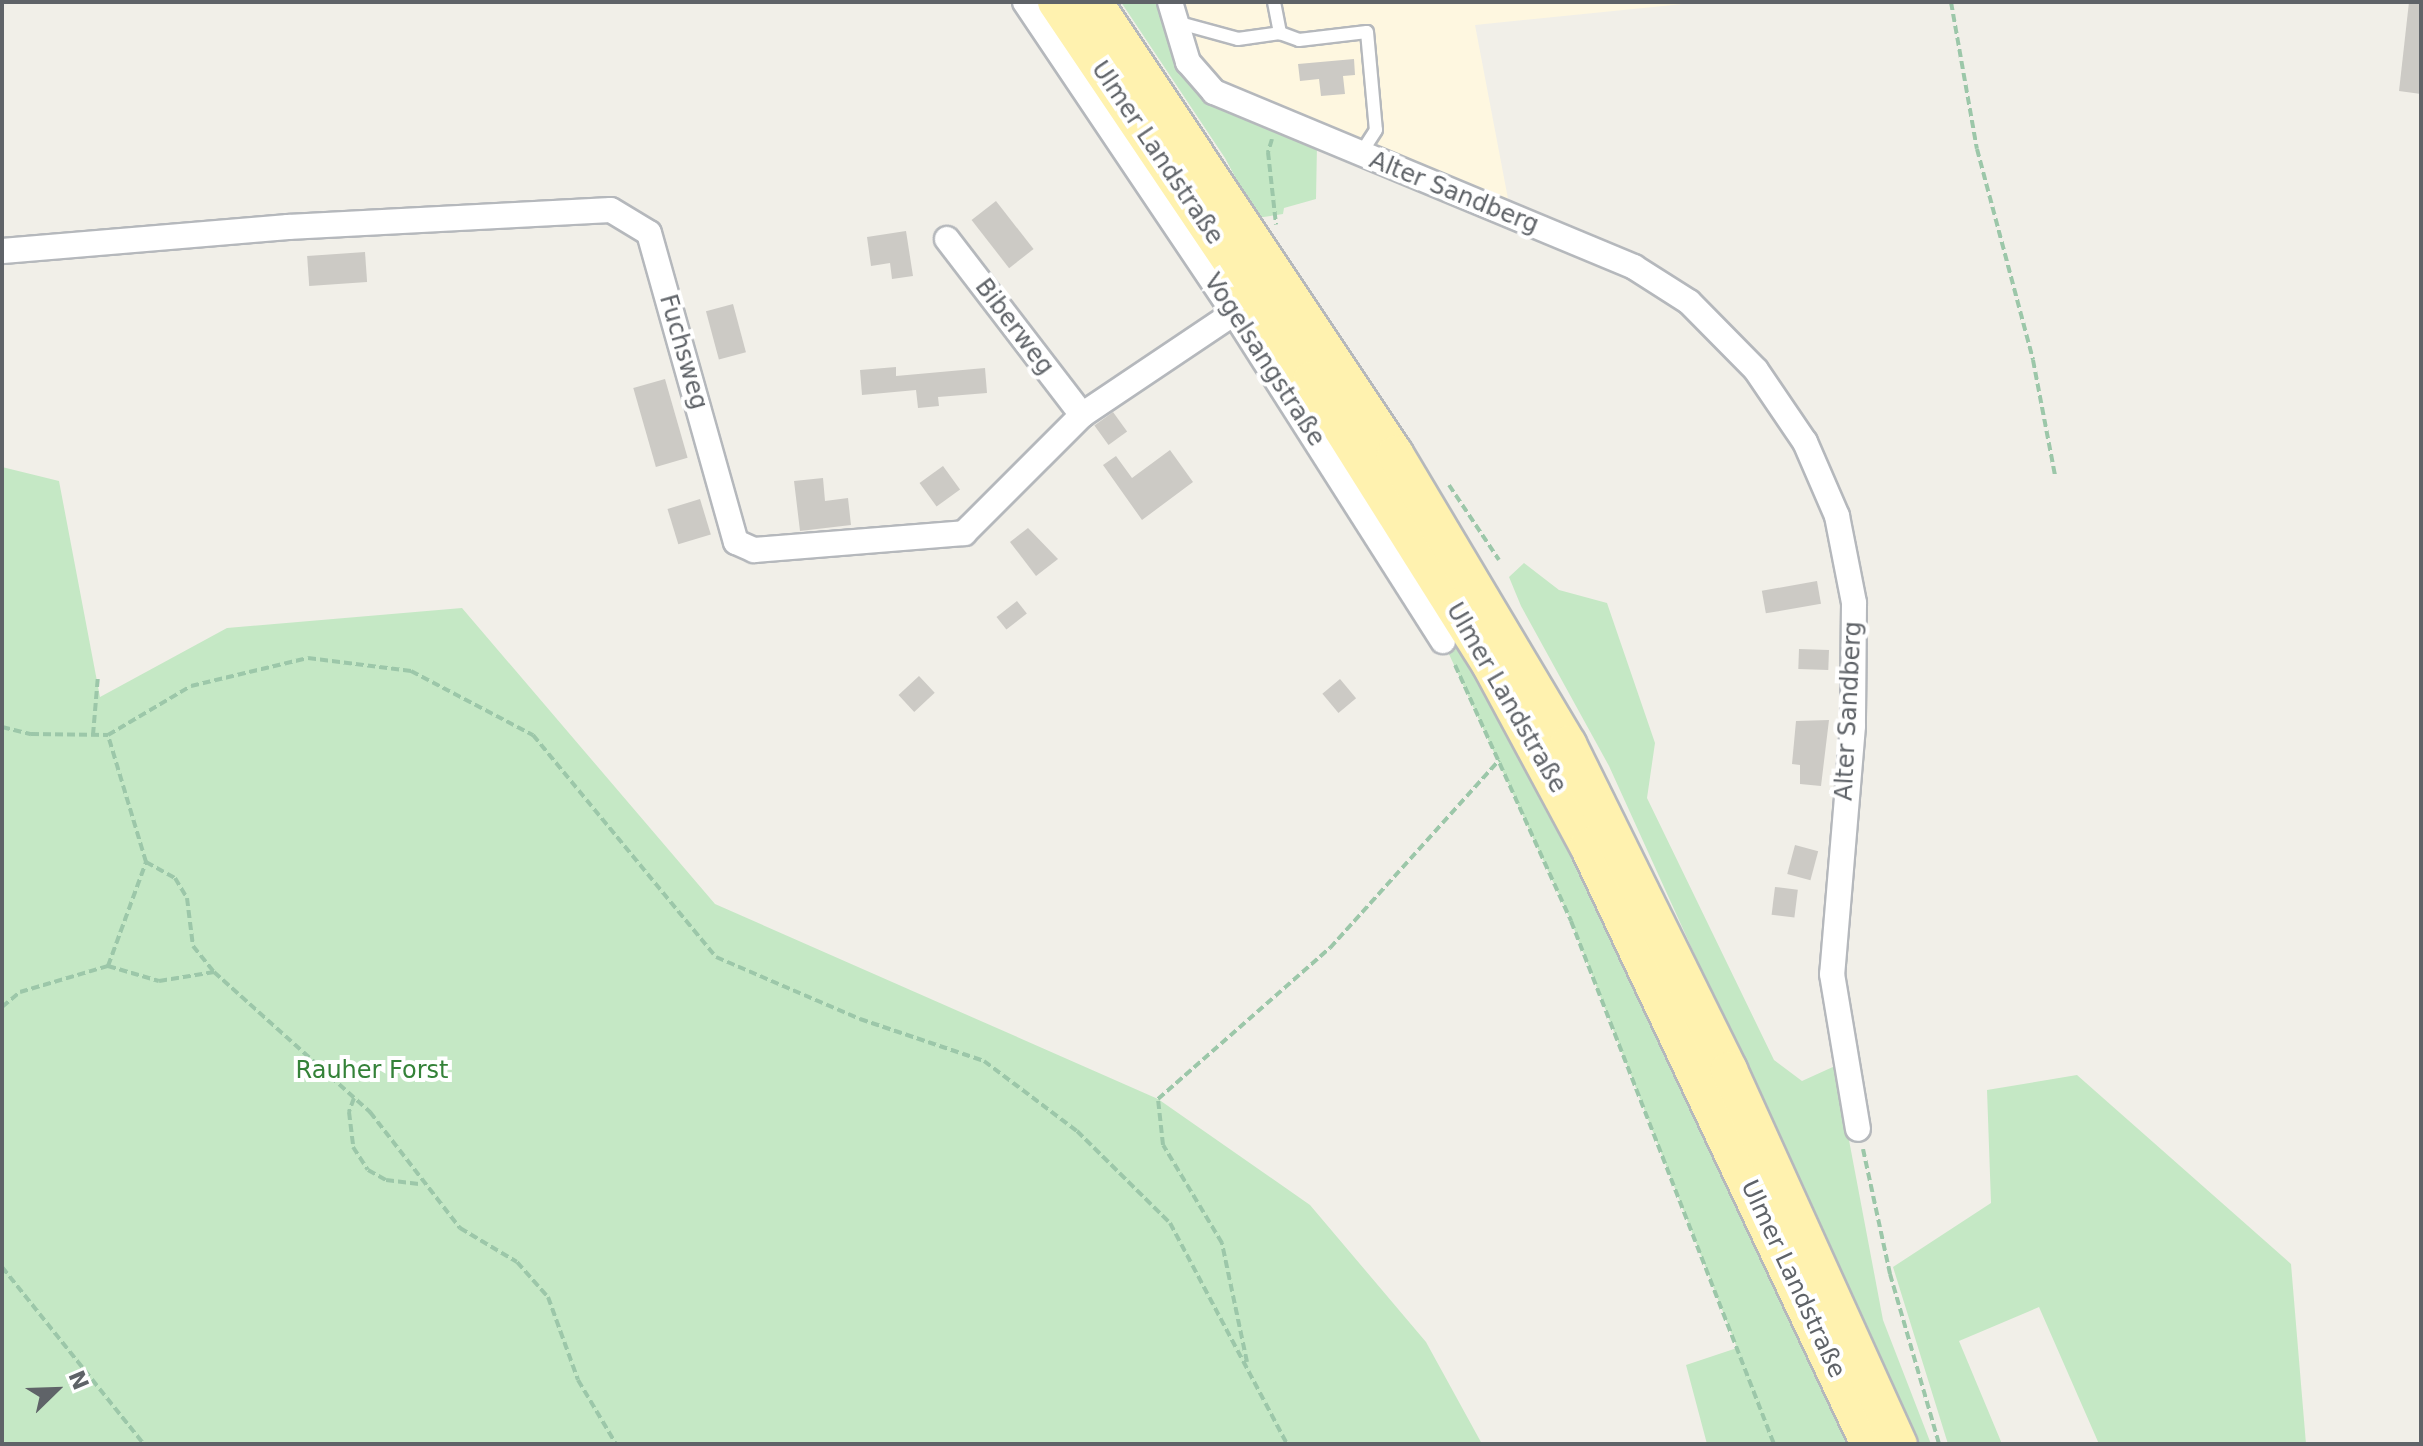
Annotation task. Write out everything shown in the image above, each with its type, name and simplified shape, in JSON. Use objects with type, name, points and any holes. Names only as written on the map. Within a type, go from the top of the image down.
[{"type":"main road","name":"Ulmer Landstraße","points":[[1056,2],[1319,393],[1491,666],[1588,846],[1869,1444]]},
{"type":"main road","name":"Ulmer Landstraße","points":[[1094,2],[1395,454],[1538,691],[1729,1070],[1899,1444]]},
{"type":"street","name":"Vogelsangstraße","points":[[1025,2],[1234,313],[1443,641]]},
{"type":"street","name":"Alter Sandberg","points":[[1173,12],[1188,62],[1214,92],[1634,267],[1689,302],[1756,370],[1805,442],[1837,516],[1854,603],[1853,726],[1832,974],[1858,1129]]},
{"type":"street","name":"Fuchsweg","points":[[2,251],[288,227],[611,210],[649,233],[736,542],[754,550],[964,533],[1030,461],[1082,415],[1234,313]]},
{"type":"street","name":"Biberweg","points":[[947,239],[1082,415]]},
{"type":"lane","points":[[1274,2],[1280,33]]},
{"type":"lane","points":[[1173,12],[1238,39],[1280,33],[1299,40],[1367,32],[1376,130],[1360,155]]},
{"type":"path","points":[[1951,2],[1977,149],[2033,360],[2055,475]]},
{"type":"path","points":[[1277,229],[1268,152],[1278,120]]},
{"type":"path","points":[[1443,641],[1571,921],[1774,1444]]},
{"type":"path","points":[[2,727],[31,734],[108,735],[191,686],[308,658],[411,671],[533,735],[716,957],[860,1019],[984,1061],[1077,1131],[1170,1223],[1287,1444]]},
{"type":"path","points":[[93,735],[98,676]]},
{"type":"path","points":[[108,735],[146,862],[108,966]]},
{"type":"path","points":[[1248,1368],[1222,1243],[1163,1145],[1158,1099],[1330,948],[1499,760]]},
{"type":"path","points":[[146,862],[175,878],[187,898],[193,946],[214,972],[354,1098],[460,1228],[517,1262],[548,1297],[578,1380],[616,1444]]},
{"type":"path","points":[[2,1007],[20,992],[108,966],[159,981],[214,972]]},
{"type":"path","points":[[354,1098],[349,1112],[353,1147],[368,1170],[386,1180],[422,1184]]},
{"type":"path","points":[[1858,1129],[1890,1274],[1939,1444]]},
{"type":"path","points":[[2,1267],[144,1444]]},
{"type":"shaded area","points":[[1179,2],[1703,2],[1475,25],[1509,204],[1224,89],[1204,71]]},
{"type":"green space","points":[[1121,2],[1162,2],[1187,72],[1317,145],[1316,199],[1284,208],[1283,214],[1257,218],[1225,158]]},
{"type":"green space","name":"Rauher Forst","points":[[2,467],[59,481],[100,697],[227,628],[462,608],[715,904],[1158,1099],[1310,1205],[1426,1342],[1482,1444],[2,1444]]},
{"type":"green space","points":[[1524,563],[1559,590],[1607,603],[1655,743],[1647,798],[1774,1060],[1802,1081],[1835,1066],[1883,1320],[1931,1444],[1917,1444],[1609,766],[1521,606],[1509,577]]},
{"type":"green space","points":[[1456,631],[1545,789],[1852,1444],[1707,1444],[1686,1365],[1737,1348],[1571,921],[1443,641]]},
{"type":"green space","points":[[2077,1075],[2291,1264],[2306,1444],[2099,1444],[2039,1307],[1959,1341],[2002,1444],[1948,1444],[1893,1267],[1991,1203],[1987,1090]]},
{"type":"building","points":[[2409,2],[2421,2],[2421,94],[2399,91]]},
{"type":"building","points":[[1354,59],[1355,75],[1343,76],[1345,94],[1321,96],[1319,79],[1300,81],[1298,64]]},
{"type":"building","points":[[996,201],[1034,249],[1009,268],[972,220]]},
{"type":"building","points":[[906,231],[913,276],[892,279],[890,263],[871,266],[867,237]]},
{"type":"building","points":[[365,252],[367,282],[309,286],[307,256]]},
{"type":"building","points":[[733,304],[746,352],[719,360],[706,311]]},
{"type":"building","points":[[896,367],[896,376],[985,368],[987,393],[938,397],[939,406],[918,408],[916,390],[862,395],[860,370]]},
{"type":"building","points":[[665,379],[688,458],[656,467],[633,388]]},
{"type":"building","points":[[1113,412],[1127,431],[1108,445],[1094,426]]},
{"type":"building","points":[[1170,450],[1193,482],[1142,520],[1103,465],[1116,456],[1132,478]]},
{"type":"building","points":[[943,466],[960,489],[937,507],[920,483]]},
{"type":"building","points":[[823,478],[825,501],[848,498],[851,525],[800,531],[794,481]]},
{"type":"building","points":[[700,499],[711,534],[678,544],[667,509]]},
{"type":"building","points":[[1028,528],[1058,559],[1036,576],[1010,542]]},
{"type":"building","points":[[1817,581],[1821,604],[1766,613],[1762,591]]},
{"type":"building","points":[[1017,601],[1027,614],[1006,630],[997,617]]},
{"type":"building","points":[[1799,649],[1829,650],[1828,670],[1798,669]]},
{"type":"building","points":[[919,676],[935,693],[914,712],[899,695]]},
{"type":"building","points":[[1340,679],[1356,698],[1338,713],[1322,694]]},
{"type":"building","points":[[1829,720],[1821,786],[1800,784],[1800,765],[1792,764],[1796,721]]},
{"type":"building","points":[[1795,845],[1818,851],[1810,880],[1787,874]]},
{"type":"building","points":[[1775,887],[1798,890],[1794,918],[1772,915]]}]
